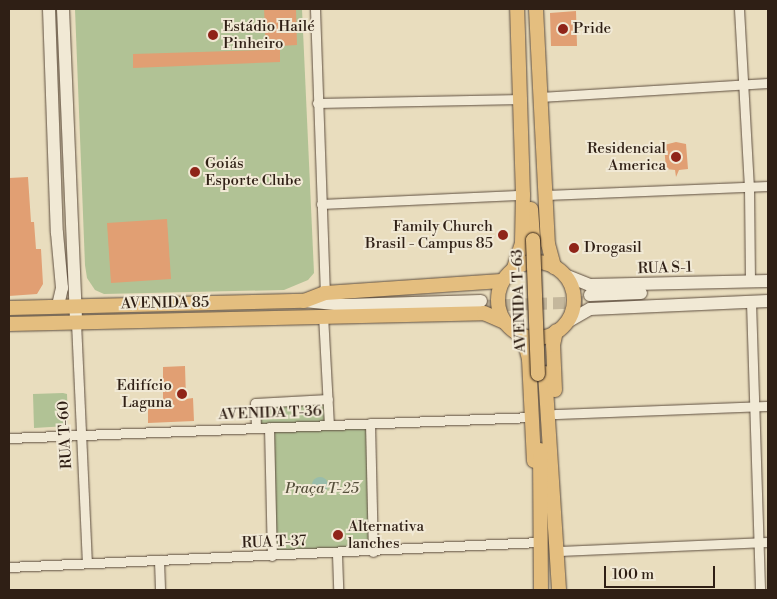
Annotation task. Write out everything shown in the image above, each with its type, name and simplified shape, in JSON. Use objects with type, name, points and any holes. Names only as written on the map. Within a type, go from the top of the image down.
[{"type":"main road","points":[[50,9],[57,233],[62,288],[58,306]]},
{"type":"main road","name":"RUA T-60","points":[[63,9],[76,322]]},
{"type":"main road","name":"AVENIDA T-63","points":[[514,268],[522,243],[523,195],[522,99],[517,9]]},
{"type":"main road","name":"AVENIDA T-63","points":[[536,9],[548,244],[560,271]]},
{"type":"main road","name":"AVENIDA T-63","points":[[536,240],[536,126],[540,97]]},
{"type":"main road","name":"AVENIDA T-63","points":[[522,99],[528,120],[536,240],[541,374],[539,503],[541,590]]},
{"type":"main road","points":[[569,322],[575,305],[575,289],[560,271],[537,262],[514,268],[502,281],[497,302],[504,322],[517,333],[534,338],[556,331],[590,308],[768,300]]},
{"type":"main road","name":"RUA S-1","points":[[560,271],[590,286],[768,281]]},
{"type":"main road","name":"AVENIDA 85","points":[[304,301],[325,293],[502,281]]},
{"type":"main road","name":"RUA S-1","points":[[768,286],[590,298],[768,295]]},
{"type":"main road","name":"AVENIDA 85","points":[[9,308],[304,301],[345,305],[481,303],[323,315],[9,324]]},
{"type":"main road","name":"AVENIDA 85","points":[[323,315],[344,317],[484,313],[504,322]]},
{"type":"main road","name":"AVENIDA T-63","points":[[556,331],[553,345],[555,414],[554,485],[559,590]]},
{"type":"main road","name":"AVENIDA T-63","points":[[517,333],[526,344],[539,503]]},
{"type":"main road","name":"AVENIDA T-63","points":[[541,374],[550,466],[554,485]]},
{"type":"street","points":[[315,9],[325,293]]},
{"type":"street","points":[[739,9],[749,187],[750,281]]},
{"type":"street","points":[[540,97],[768,83]]},
{"type":"street","points":[[317,103],[522,99]]},
{"type":"street","points":[[546,195],[768,186]]},
{"type":"street","points":[[321,204],[523,195]]},
{"type":"street","points":[[751,302],[760,590]]},
{"type":"street","points":[[323,315],[329,425]]},
{"type":"street","name":"RUA T-60","points":[[76,322],[87,563]]},
{"type":"street","points":[[256,428],[255,402],[328,400]]},
{"type":"street","points":[[555,414],[768,406]]},
{"type":"street","name":"AVENIDA T-36","points":[[9,438],[370,422],[532,418]]},
{"type":"street","points":[[370,422],[373,552]]},
{"type":"street","points":[[269,427],[272,556]]},
{"type":"street","name":"RUA T-37","points":[[9,567],[337,554],[540,542]]},
{"type":"street","points":[[558,550],[768,542]]},
{"type":"street","points":[[337,554],[338,590]]},
{"type":"street","points":[[159,560],[160,590]]},
{"type":"green space","name":"Goiás Esporte Clube","points":[[75,9],[302,9],[314,273],[308,280],[284,290],[104,294],[95,290],[87,278],[85,265]]},
{"type":"green space","points":[[33,394],[67,394],[68,426],[34,428]]},
{"type":"green space","points":[[325,403],[326,422],[259,424],[258,405]]},
{"type":"green space","name":"Praça T-25","points":[[369,424],[372,551],[273,555],[272,429]]},
{"type":"shaded area","points":[[320,477],[326,479],[328,485],[326,491],[320,493],[314,491],[312,485],[314,479]]},
{"type":"building","points":[[264,9],[296,9],[297,45],[280,46],[280,62],[133,68],[133,54],[266,50]]},
{"type":"building","name":"Pride","points":[[576,11],[577,46],[551,46],[550,13]]},
{"type":"building","name":"Residencial America","points":[[676,142],[686,144],[688,169],[679,170],[676,177],[675,170],[666,169],[664,145]]},
{"type":"building","points":[[28,177],[31,222],[34,222],[36,249],[41,249],[43,284],[37,294],[9,296],[9,178]]},
{"type":"building","points":[[167,219],[171,279],[111,283],[107,223]]},
{"type":"building","name":"Edifício Laguna","points":[[185,366],[186,399],[193,398],[194,421],[148,423],[148,401],[163,400],[163,367]]},
{"type":"tunnel","points":[[481,306],[590,302]]},
{"type":"place","name":"Pride","points":[[563,29]]},
{"type":"place","name":"Estádio Hailé Pinheiro","points":[[213,35]]},
{"type":"place","name":"Residencial America","points":[[676,157]]},
{"type":"place","name":"Goiás Esporte Clube","points":[[195,172]]},
{"type":"place","name":"Family Church Brasil - Campus 85","points":[[503,235]]},
{"type":"place","name":"Drogasil","points":[[574,248]]},
{"type":"place","name":"Edifício Laguna","points":[[182,394]]},
{"type":"place","name":"Alternativa lanches","points":[[338,535]]}]
